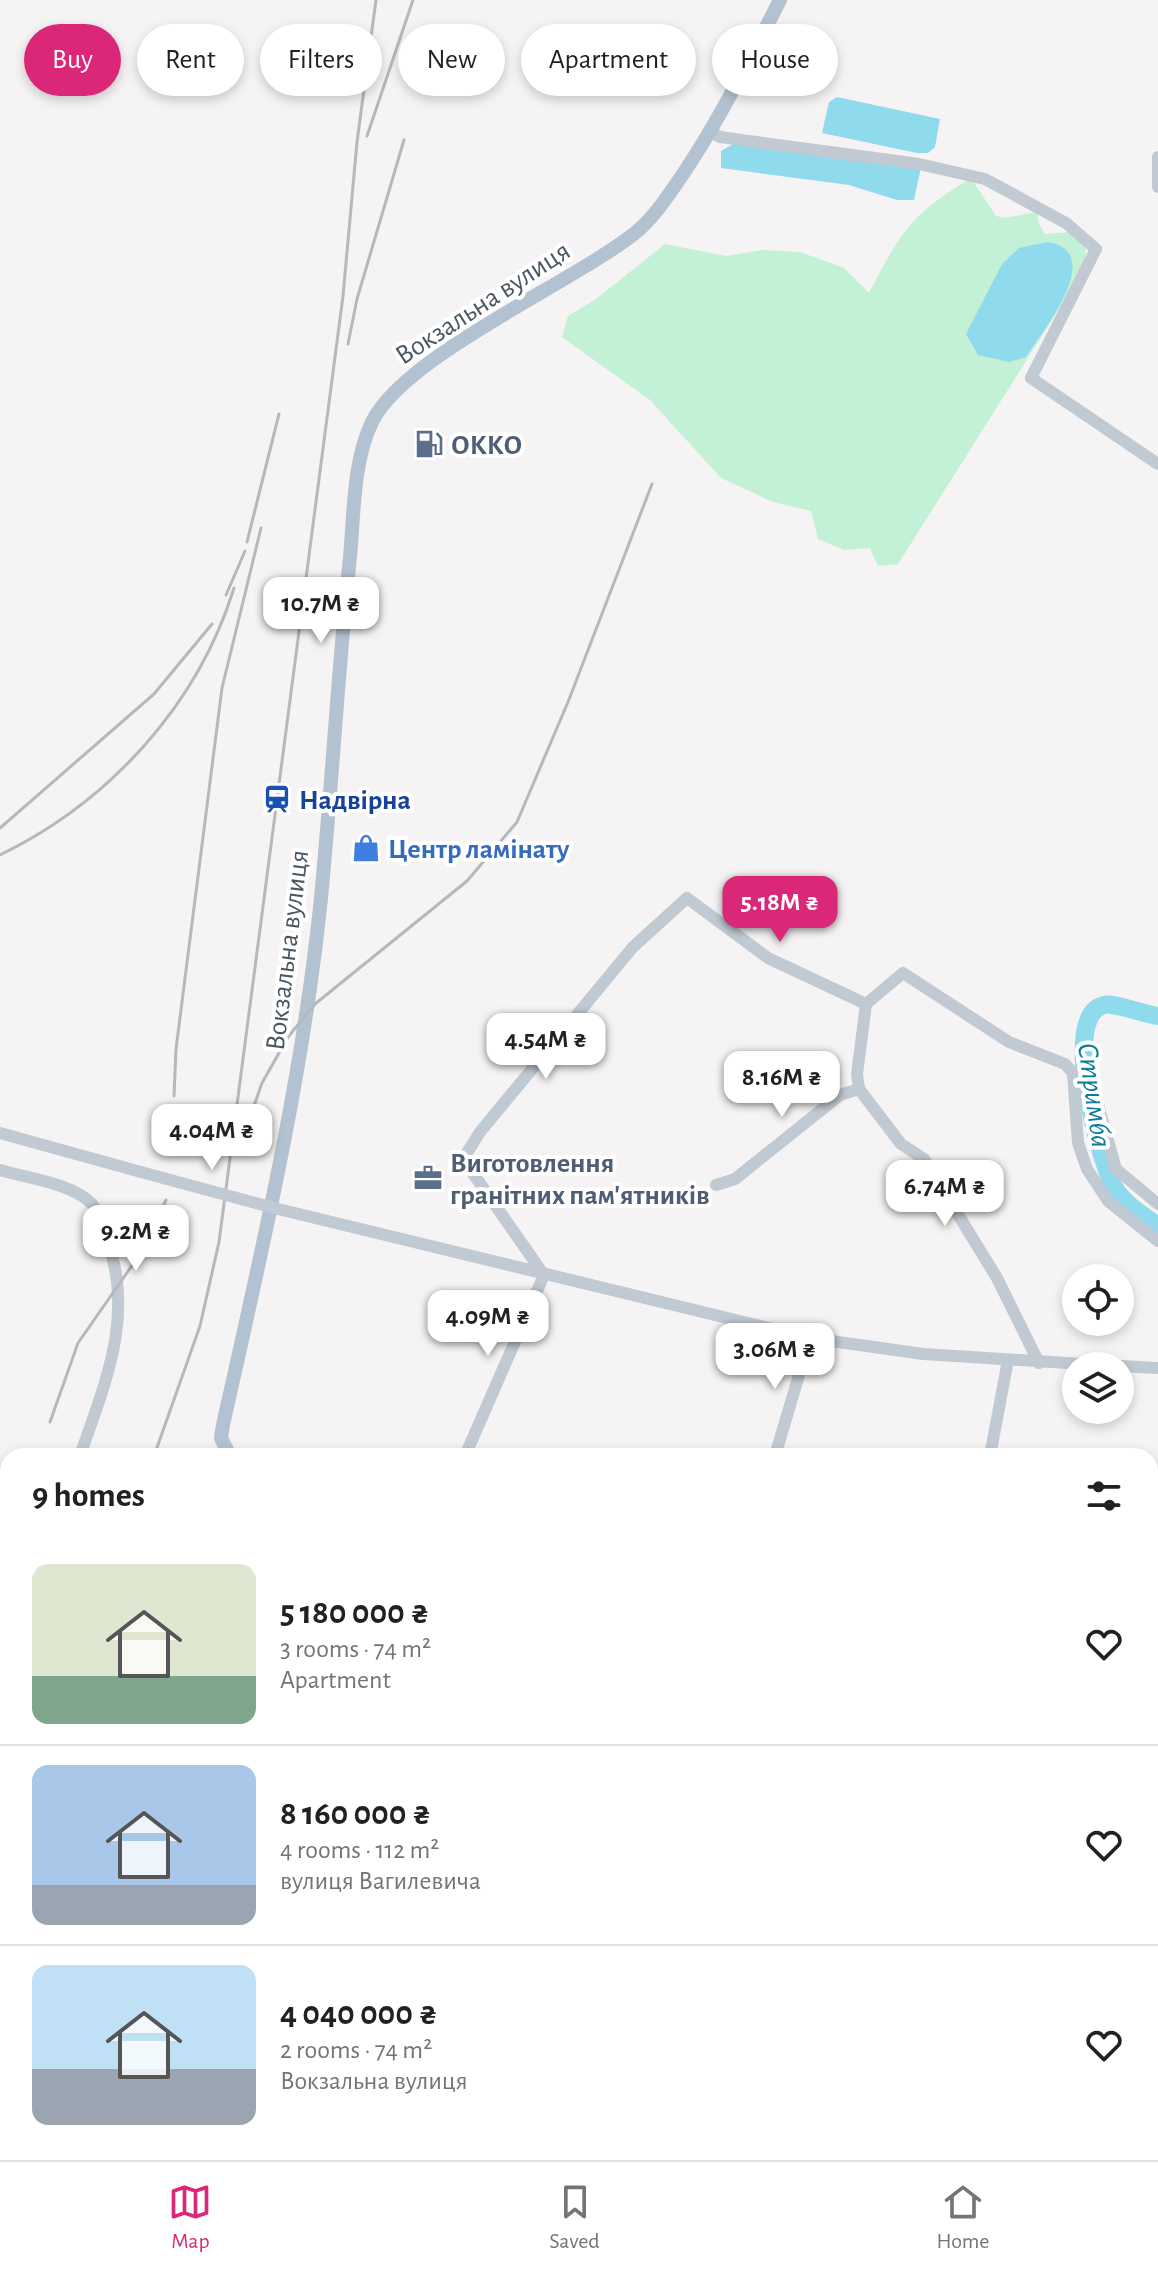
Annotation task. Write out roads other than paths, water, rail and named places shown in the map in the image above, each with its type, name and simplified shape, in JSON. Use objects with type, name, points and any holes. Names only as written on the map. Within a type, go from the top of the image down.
[{"type":"main road","name":"Вокзальна вулиця","points":[[226,1448],[221,1438],[223,1425],[274,1195],[306,1015],[321,896],[334,702],[357,484],[371,423],[385,401],[416,373],[638,231],[664,201],[711,132],[780,0]]},
{"type":"street","points":[[711,132],[720,137],[919,164],[985,179],[1066,223],[1096,249],[1031,378],[1158,464]]},
{"type":"street","points":[[1158,157],[1158,187]]},
{"type":"street","points":[[544,1275],[463,1159],[480,1132],[633,947],[687,898],[768,958],[866,1004]]},
{"type":"street","points":[[1039,1363],[997,1278],[924,1159],[901,1144],[859,1089],[857,1074],[866,1004],[903,973],[1009,1042],[1065,1064],[1073,1073],[1076,1130],[1087,1169],[1108,1201],[1158,1241]]},
{"type":"street","points":[[716,1185],[735,1179],[840,1095],[859,1089]]},
{"type":"street","points":[[1094,1090],[1116,1169],[1158,1204]]},
{"type":"street","points":[[0,1133],[515,1269],[810,1338],[923,1354],[1062,1364]]},
{"type":"street","points":[[0,1170],[68,1190],[92,1204],[118,1275],[121,1314],[114,1357],[83,1448]]},
{"type":"street","points":[[468,1448],[544,1275]]},
{"type":"street","points":[[777,1448],[810,1338]]},
{"type":"street","points":[[992,1448],[1008,1360]]},
{"type":"street","points":[[1134,1367],[1158,1368]]},
{"type":"water","points":[[837,97],[940,119],[935,147],[928,153],[917,153],[822,133],[829,102]]},
{"type":"water","points":[[735,143],[921,167],[914,200],[897,200],[849,185],[721,168],[721,151]]},
{"type":"water","points":[[1048,242],[1065,249],[1072,261],[1066,294],[1056,312],[1026,357],[1009,362],[978,355],[966,334],[1002,264],[1019,248]]},
{"type":"waterway","name":"Стримба","points":[[1158,1016],[1104,1005],[1091,1015],[1085,1034],[1084,1061],[1093,1122],[1109,1175],[1125,1200],[1158,1226]]},
{"type":"railway","points":[[157,1448],[200,1326],[219,1242],[343,296],[357,142],[376,0]]},
{"type":"railway","points":[[367,136],[413,0]]},
{"type":"railway","points":[[348,344],[357,299],[404,140]]},
{"type":"railway","points":[[247,542],[279,414]]},
{"type":"railway","points":[[242,1140],[262,1083],[288,1037],[315,1004],[467,881],[517,822],[568,702],[652,484]]},
{"type":"railway","points":[[174,1096],[176,1049],[222,688],[261,528]]},
{"type":"railway","points":[[226,595],[245,551]]},
{"type":"railway","points":[[0,855],[40,833],[77,807],[144,746],[198,672],[234,588]]},
{"type":"railway","points":[[0,828],[154,694],[212,624]]},
{"type":"railway","points":[[50,1422],[78,1343],[140,1254],[166,1200]]},
{"type":"place","name":"ОККО","points":[[429,444]]},
{"type":"place","name":"Надвірна","points":[[277,799]]},
{"type":"place","name":"Центр ламінату","points":[[366,848]]},
{"type":"place","name":"Виготовлення гранітних пам'ятників","points":[[428,1178]]}]
